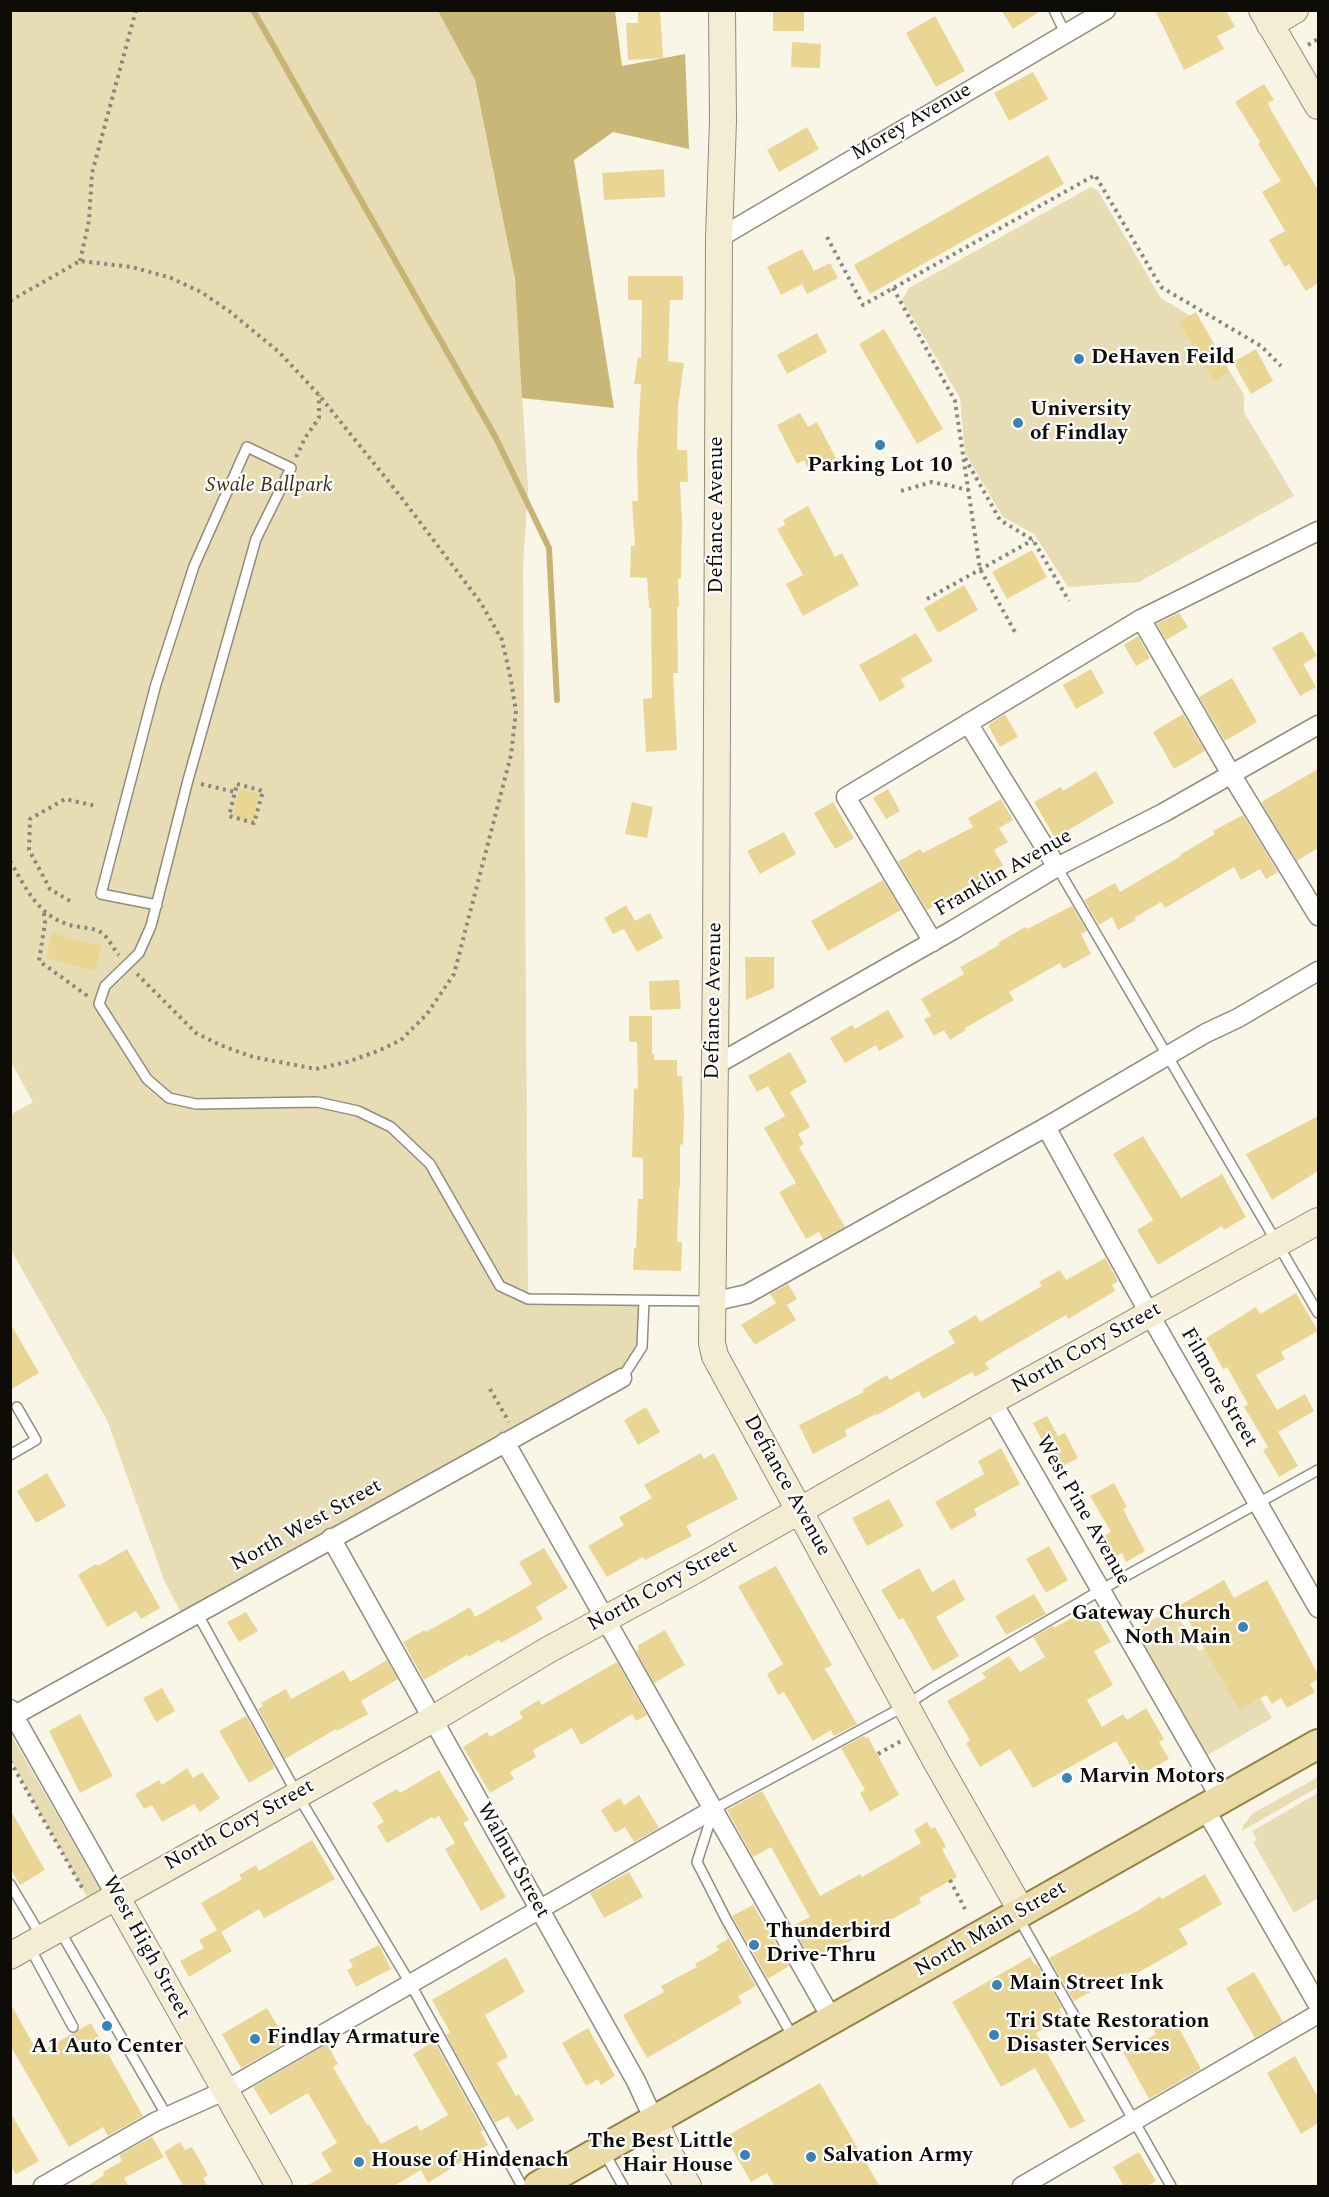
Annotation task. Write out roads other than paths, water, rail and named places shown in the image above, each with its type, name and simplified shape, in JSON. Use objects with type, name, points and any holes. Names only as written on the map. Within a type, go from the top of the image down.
[{"type":"main road","name":"North Main Street","points":[[538,2187],[1318,1744]]},
{"type":"street","name":"Defiance Avenue","points":[[722,10],[723,121],[719,238],[712,1343],[715,1356],[1019,1914]]},
{"type":"street","name":"Morey Avenue","points":[[719,238],[1106,10]]},
{"type":"street","points":[[1295,10],[1266,18],[1318,106]]},
{"type":"street","points":[[933,942],[846,797],[1141,619],[1318,532]]},
{"type":"street","points":[[1141,619],[1231,774],[1318,916]]},
{"type":"street","points":[[968,723],[1057,867]]},
{"type":"street","name":"Franklin Avenue","points":[[714,1066],[933,942],[1057,867],[1163,813],[1318,724]]},
{"type":"street","points":[[712,1302],[747,1294],[1046,1127],[1318,971]]},
{"type":"street","name":"Filmore Street","points":[[1046,1127],[1150,1315],[1318,1608]]},
{"type":"street","name":"North Cory Street","points":[[35,1942],[433,1719],[548,1650],[1318,1221]]},
{"type":"street","name":"North West Street","points":[[13,1712],[622,1378]]},
{"type":"street","name":"West Pine Avenue","points":[[992,1401],[1102,1590],[1318,2005]]},
{"type":"street","points":[[511,1439],[606,1618],[832,2019]]},
{"type":"street","name":"Walnut Street","points":[[331,1538],[636,2081],[671,2157],[688,2187]]},
{"type":"street","name":"West High Street","points":[[13,1712],[105,1902],[224,2091],[279,2187]]},
{"type":"street","points":[[43,2187],[167,2116],[224,2091],[538,1908],[714,1809]]},
{"type":"street","points":[[1022,2187],[1318,2014]]},
{"type":"lane","points":[[1054,10],[1065,33]]},
{"type":"lane","points":[[157,905],[101,894],[156,684],[194,566],[247,447],[291,468],[256,539],[191,769],[152,926],[139,953],[105,986],[99,1004],[147,1079],[169,1098],[196,1104],[317,1102],[357,1111],[391,1127],[429,1164],[500,1286],[528,1299],[712,1302]]},
{"type":"lane","points":[[1057,867],[1318,1313]]},
{"type":"lane","points":[[622,1378],[642,1347],[644,1301]]},
{"type":"lane","points":[[10,1455],[36,1440],[16,1407]]},
{"type":"lane","points":[[795,2040],[726,1919],[697,1862],[714,1809],[905,1706],[1102,1590],[1318,1470]]},
{"type":"lane","points":[[197,1613],[297,1794],[410,1983],[522,2187]]},
{"type":"lane","points":[[10,1884],[73,2026]]},
{"type":"lane","points":[[1019,1914],[1171,2187]]},
{"type":"lane","points":[[35,1942],[167,2116]]},
{"type":"lane","points":[[603,2150],[623,2187]]},
{"type":"waterway","points":[[253,10],[496,438],[549,548],[557,700]]},
{"type":"place","name":"DeHaven Feild","points":[[1079,359]]},
{"type":"place","name":"University of Findlay","points":[[1018,423]]},
{"type":"place","name":"Parking Lot 10","points":[[880,445]]},
{"type":"place","name":"Gateway Church Noth Main","points":[[1243,1627]]},
{"type":"place","name":"Marvin Motors","points":[[1067,1778]]},
{"type":"place","name":"Thunderbird Drive-Thru","points":[[754,1945]]},
{"type":"place","name":"Main Street Ink","points":[[997,1985]]},
{"type":"place","name":"A1 Auto Center","points":[[107,2026]]},
{"type":"place","name":"Tri State Restoration Disaster Services","points":[[994,2035]]},
{"type":"place","name":"Findlay Armature","points":[[255,2039]]},
{"type":"place","name":"The Best Little Hair House","points":[[745,2155]]},
{"type":"place","name":"Salvation Army","points":[[811,2157]]},
{"type":"place","name":"House of Hindenach","points":[[359,2162]]},
{"type":"park label","name":"Swale Ballpark","points":[[269,487]]}]
